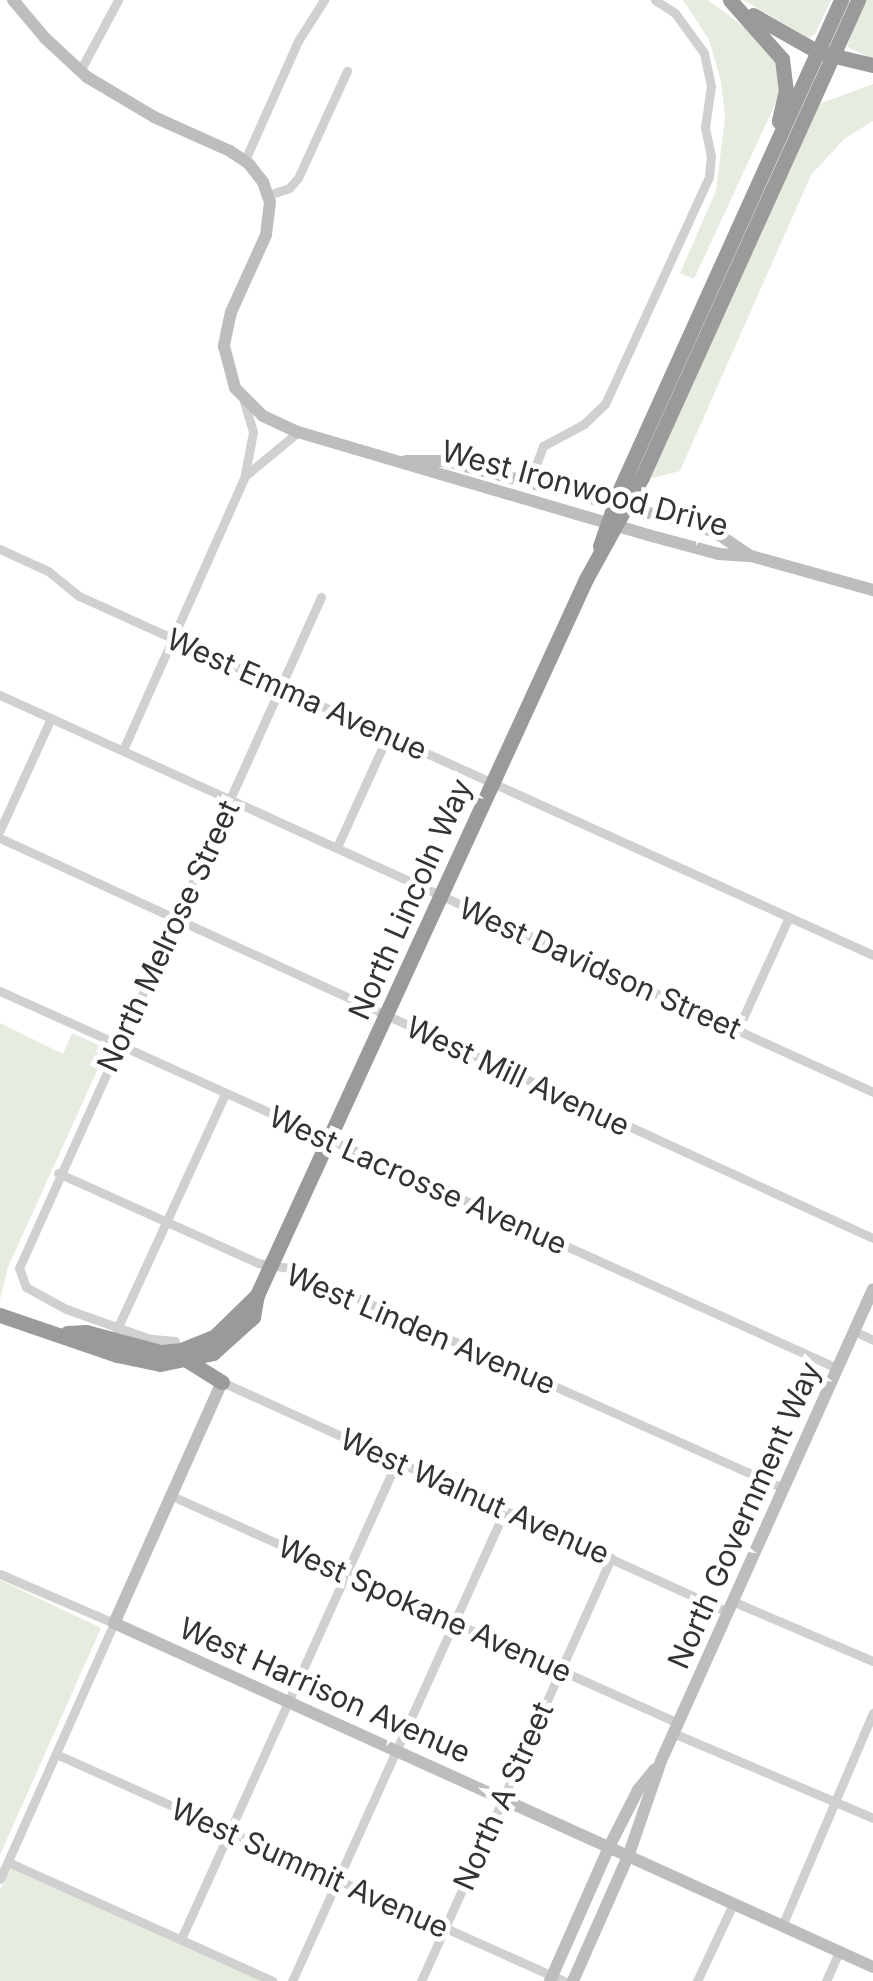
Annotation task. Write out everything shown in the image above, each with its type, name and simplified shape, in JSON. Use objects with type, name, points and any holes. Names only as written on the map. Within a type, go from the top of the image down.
[{"type":"highway","points":[[732,0],[771,28],[826,54],[873,65]]},
{"type":"highway","points":[[732,0],[775,48],[785,68],[786,90],[774,149]]},
{"type":"highway","points":[[620,506],[826,54],[841,0]]},
{"type":"highway","points":[[620,506],[774,149],[858,0]]},
{"type":"highway","name":"North Lincoln Way","points":[[220,1349],[254,1317],[257,1295],[620,506]]},
{"type":"highway","points":[[63,1333],[86,1332],[160,1352],[181,1350],[215,1336],[257,1295]]},
{"type":"highway","points":[[0,1315],[141,1362],[188,1361],[220,1349]]},
{"type":"highway","points":[[220,1349],[216,1364],[222,1382]]},
{"type":"highway","points":[[188,1361],[222,1382]]},
{"type":"street","points":[[13,0],[80,71],[132,105],[244,160],[268,195],[266,235],[225,333],[227,369],[243,398],[253,432],[245,476],[122,750]]},
{"type":"street","points":[[80,71],[118,0]]},
{"type":"street","points":[[244,160],[298,41],[324,0]]},
{"type":"street","points":[[529,483],[543,446],[584,424],[605,404],[709,177],[711,156],[705,126],[711,86],[704,54],[682,21],[656,0]]},
{"type":"street","points":[[268,195],[289,188],[298,178],[347,71]]},
{"type":"street","name":"West Ironwood Drive","points":[[243,398],[263,416],[298,432],[406,462],[428,472],[719,554],[752,556],[873,590]]},
{"type":"street","points":[[245,476],[298,432]]},
{"type":"street","name":"West Ironwood Drive","points":[[406,462],[445,461],[620,506],[714,532],[752,556]]},
{"type":"street","name":"West Emma Avenue","points":[[0,548],[48,572],[79,596],[873,954]]},
{"type":"street","name":"North Melrose Street","points":[[117,1329],[34,1293],[19,1277],[58,1173],[321,597]]},
{"type":"street","name":"West Davidson Street","points":[[0,695],[873,1092]]},
{"type":"street","points":[[0,830],[51,718]]},
{"type":"street","points":[[337,847],[388,736]]},
{"type":"street","name":"West Mill Avenue","points":[[0,838],[873,1238]]},
{"type":"street","points":[[738,1030],[789,917]]},
{"type":"street","name":"West Lacrosse Avenue","points":[[0,991],[837,1368]]},
{"type":"street","points":[[175,1340],[150,1340],[117,1329],[226,1094]]},
{"type":"street","name":"West Linden Avenue","points":[[58,1173],[166,1223],[272,1266],[290,1268],[783,1488]]},
{"type":"street","name":"North Government Way","points":[[573,1981],[630,1854],[661,1761],[873,1289]]},
{"type":"street","points":[[854,1331],[873,1340]]},
{"type":"street","points":[[0,1879],[222,1382]]},
{"type":"street","name":"West Walnut Avenue","points":[[222,1382],[612,1558],[873,1661]]},
{"type":"street","points":[[182,1939],[397,1461]]},
{"type":"street","name":"West Spokane Avenue","points":[[172,1496],[560,1670],[873,1818]]},
{"type":"street","points":[[292,1981],[505,1510]]},
{"type":"street","name":"North A Street","points":[[422,1981],[612,1558]]},
{"type":"street","name":"West Harrison Avenue","points":[[0,1574],[630,1854],[873,1967]]},
{"type":"street","points":[[782,1926],[873,1713]]},
{"type":"street","name":"West Summit Avenue","points":[[56,1754],[555,1979]]},
{"type":"street","name":"North Government Way","points":[[555,1979],[610,1845],[638,1790],[661,1761]]},
{"type":"street","points":[[8,1862],[273,1981]]},
{"type":"street","points":[[697,1981],[733,1904]]},
{"type":"street","points":[[826,1981],[839,1952]]},
{"type":"shaded area","points":[[683,0],[708,0],[759,38],[774,57],[780,79],[778,98],[694,279],[680,273],[716,191],[725,118],[721,81],[709,40]]},
{"type":"shaded area","points":[[743,0],[831,0],[815,34],[809,38]]},
{"type":"shaded area","points":[[862,0],[873,0],[873,59],[847,47]]},
{"type":"shaded area","points":[[873,84],[873,121],[844,139],[811,175],[680,471],[645,480],[819,104]]},
{"type":"shaded area","points":[[0,1023],[63,1054],[72,1033],[107,1049],[8,1267],[0,1300]]},
{"type":"shaded area","points":[[0,1580],[101,1628],[0,1855]]},
{"type":"shaded area","points":[[11,1868],[263,1981],[0,1981],[0,1890]]}]
